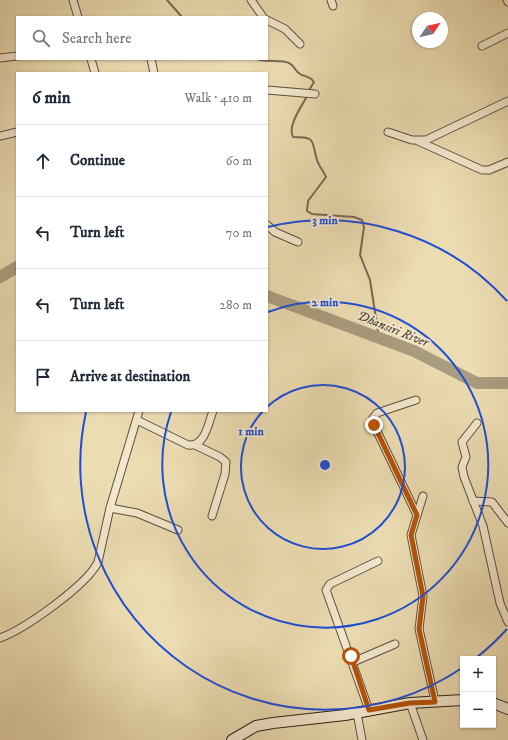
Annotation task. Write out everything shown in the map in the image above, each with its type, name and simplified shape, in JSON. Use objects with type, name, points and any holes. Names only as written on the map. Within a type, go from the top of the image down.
[{"type":"street","points":[[73,0],[78,16]]},
{"type":"street","points":[[251,0],[262,16]]},
{"type":"street","points":[[268,20],[285,29],[300,44]]},
{"type":"street","points":[[482,46],[508,33]]},
{"type":"street","points":[[0,58],[16,56]]},
{"type":"street","points":[[91,60],[94,72]]},
{"type":"street","points":[[151,60],[154,72]]},
{"type":"street","points":[[268,90],[315,94]]},
{"type":"street","points":[[417,141],[430,138],[508,101]]},
{"type":"street","points":[[0,136],[16,132]]},
{"type":"street","points":[[388,132],[417,141],[482,170],[489,170],[508,162]]},
{"type":"street","points":[[268,226],[275,232],[298,242]]},
{"type":"street","points":[[416,400],[377,413],[373,418],[374,425],[417,515]]},
{"type":"street","points":[[0,638],[25,626],[66,595],[95,569],[98,562],[110,508],[139,412]]},
{"type":"street","points":[[137,420],[188,445],[195,445],[200,443],[212,412]]},
{"type":"street","points":[[477,423],[462,442],[466,457],[462,467],[464,477],[483,526],[500,603],[508,622]]},
{"type":"street","points":[[195,445],[226,462],[225,474],[212,516]]},
{"type":"street","points":[[423,496],[411,535],[423,596],[419,629],[435,702]]},
{"type":"street","points":[[473,501],[492,502],[508,523]]},
{"type":"street","points":[[110,508],[137,513],[178,530]]},
{"type":"street","points":[[369,710],[326,590],[330,584],[378,561]]},
{"type":"street","points":[[353,662],[395,644]]},
{"type":"street","points":[[232,740],[256,726],[356,713],[410,703],[460,700]]},
{"type":"street","points":[[410,703],[423,740]]},
{"type":"street","points":[[496,704],[508,710]]},
{"type":"street","points":[[356,713],[362,740]]},
{"type":"waterway","points":[[167,0],[181,16]]},
{"type":"waterway","points":[[262,60],[282,61],[291,64],[298,73],[314,82],[308,92]]},
{"type":"waterway","points":[[307,96],[293,122],[293,137],[306,138],[312,141],[318,162],[326,177],[308,201],[307,211],[312,214],[354,217],[362,220],[364,227],[360,255],[370,280],[379,338]]},
{"type":"waterway","name":"Dhansiri River","points":[[0,277],[16,268]]},
{"type":"waterway","name":"Dhansiri River","points":[[268,296],[414,351],[477,383],[508,383]]},
{"type":"route","points":[[351,656],[369,710],[410,703],[435,702],[419,629],[423,596],[411,540],[411,531],[417,515],[374,425]]}]
